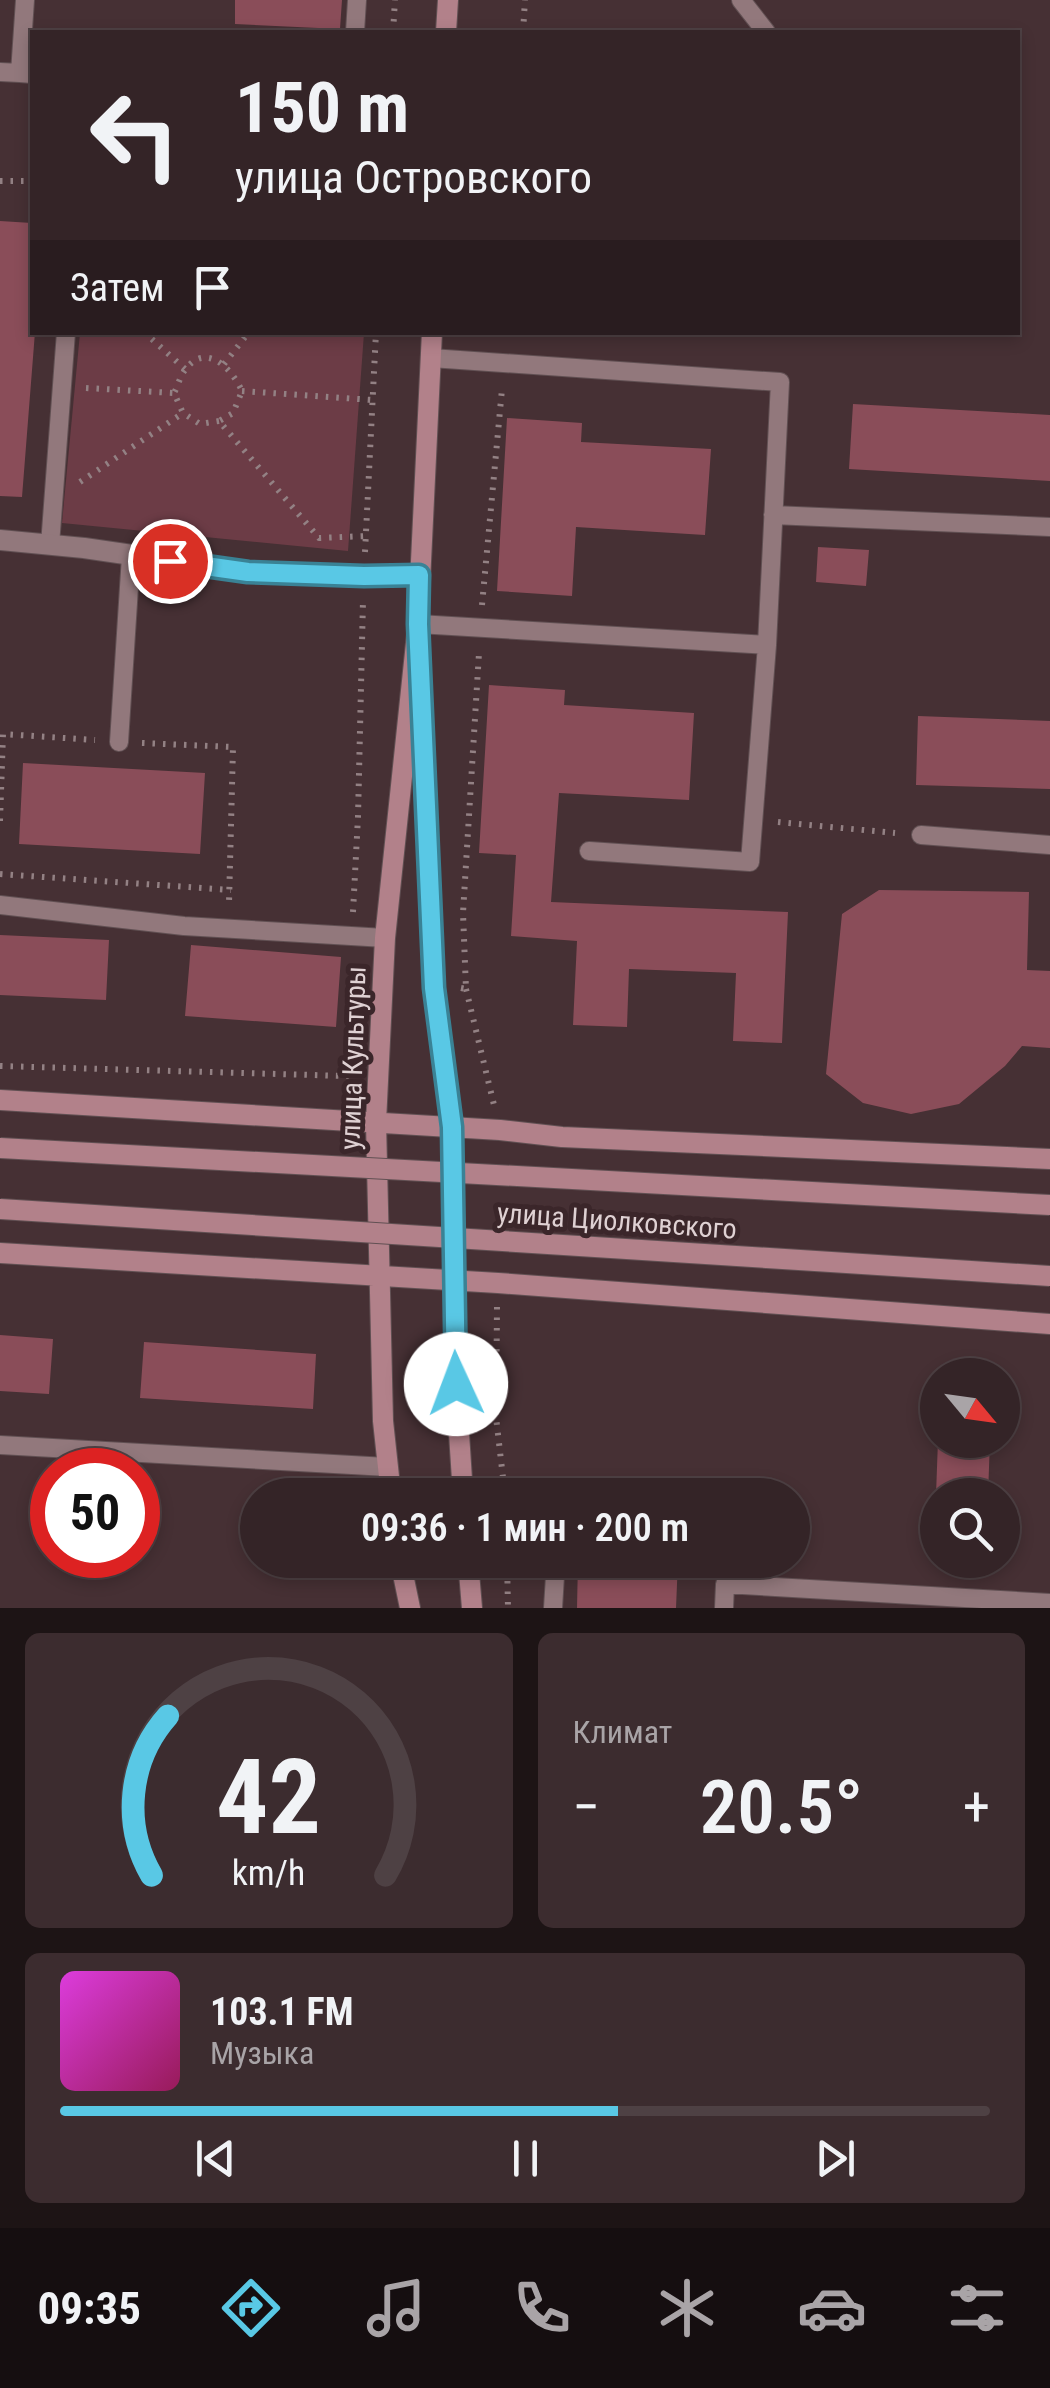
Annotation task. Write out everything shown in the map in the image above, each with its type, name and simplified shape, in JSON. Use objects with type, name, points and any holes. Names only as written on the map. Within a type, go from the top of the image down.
[{"type":"main road","points":[[446,30],[448,0]]},
{"type":"main road","name":"улица Культуры","points":[[432,335],[418,624],[434,988],[452,1127],[463,1478]]},
{"type":"main road","name":"улица Культуры","points":[[389,1478],[378,1275],[376,1122],[384,938],[418,624]]},
{"type":"main road","points":[[0,1100],[562,1137],[1050,1159]]},
{"type":"main road","name":"улица Циолковского","points":[[0,1148],[1050,1205]]},
{"type":"main road","name":"улица Циолковского","points":[[0,1209],[1050,1276]]},
{"type":"main road","points":[[0,1253],[454,1280],[1050,1324]]},
{"type":"main road","points":[[404,1578],[410,1608]]},
{"type":"main road","points":[[470,1578],[472,1608]]},
{"type":"street","points":[[0,540],[248,572],[419,575]]},
{"type":"lane","points":[[0,72],[26,74],[25,0]]},
{"type":"lane","points":[[355,30],[357,0]]},
{"type":"lane","points":[[741,0],[764,30]]},
{"type":"lane","points":[[50,544],[66,335]]},
{"type":"lane","points":[[430,358],[780,382],[767,645],[750,862],[589,851]]},
{"type":"lane","points":[[773,515],[1050,526]]},
{"type":"lane","points":[[119,742],[131,556]]},
{"type":"lane","points":[[418,624],[767,645]]},
{"type":"lane","points":[[921,836],[1050,844]]},
{"type":"lane","points":[[0,905],[184,926],[384,938]]},
{"type":"lane","points":[[0,1445],[387,1467]]},
{"type":"lane","points":[[553,1608],[555,1578]]},
{"type":"lane","points":[[724,1608],[725,1584],[1050,1603]]},
{"type":"path","points":[[393,30],[395,0]]},
{"type":"path","points":[[523,30],[525,0]]},
{"type":"path","points":[[0,181],[30,180]]},
{"type":"path","points":[[147,335],[185,369]]},
{"type":"path","points":[[224,364],[247,335]]},
{"type":"path","points":[[348,1040],[376,335]]},
{"type":"path","points":[[198,359],[224,364],[242,391],[233,413],[219,421],[200,424],[182,412],[174,393],[185,369],[198,359]]},
{"type":"path","points":[[434,988],[466,988],[463,913],[480,628],[505,363]]},
{"type":"path","points":[[62,387],[174,393]]},
{"type":"path","points":[[242,391],[373,400]]},
{"type":"path","points":[[54,500],[182,412]]},
{"type":"path","points":[[219,421],[319,538],[366,536]]},
{"type":"path","points":[[0,821],[3,734],[233,747],[231,890],[0,874]]},
{"type":"path","points":[[753,820],[921,836]]},
{"type":"path","points":[[350,985],[382,986]]},
{"type":"path","points":[[0,1066],[347,1076],[348,1058]]},
{"type":"path","points":[[507,1578],[508,1608]]},
{"type":"shaded area","points":[[80,335],[364,335],[348,551],[62,523]]},
{"type":"building","points":[[235,0],[342,0],[340,29],[235,24]]},
{"type":"building","points":[[0,221],[30,223],[30,335],[35,335],[22,497],[0,496]]},
{"type":"building","points":[[853,404],[1050,415],[1050,481],[849,469]]},
{"type":"building","points":[[507,418],[582,423],[581,442],[711,449],[705,535],[576,527],[572,596],[497,591]]},
{"type":"building","points":[[818,547],[869,550],[866,586],[816,582]]},
{"type":"building","points":[[489,685],[565,690],[564,705],[694,713],[689,800],[559,793],[551,902],[788,912],[782,1043],[733,1041],[736,973],[629,969],[627,1027],[573,1025],[577,941],[511,936],[516,855],[479,853]]},
{"type":"building","points":[[918,716],[1050,721],[1050,789],[916,785]]},
{"type":"building","points":[[23,763],[205,773],[200,854],[19,844]]},
{"type":"building","points":[[879,890],[1029,892],[1027,970],[1050,971],[1050,1048],[1022,1046],[1005,1066],[959,1104],[911,1114],[863,1103],[826,1074],[842,914]]},
{"type":"building","points":[[0,935],[109,940],[106,1000],[0,995]]},
{"type":"building","points":[[191,945],[341,957],[336,1027],[185,1016]]},
{"type":"building","points":[[0,1335],[53,1339],[49,1394],[0,1391]]},
{"type":"building","points":[[144,1342],[316,1354],[313,1409],[140,1398]]},
{"type":"building","points":[[937,1458],[989,1458],[989,1478],[937,1478]]},
{"type":"building","points":[[578,1578],[677,1578],[676,1608],[577,1608]]},
{"type":"route","points":[[170,561],[248,572],[419,575],[434,988],[452,1127],[456,1384]]}]
